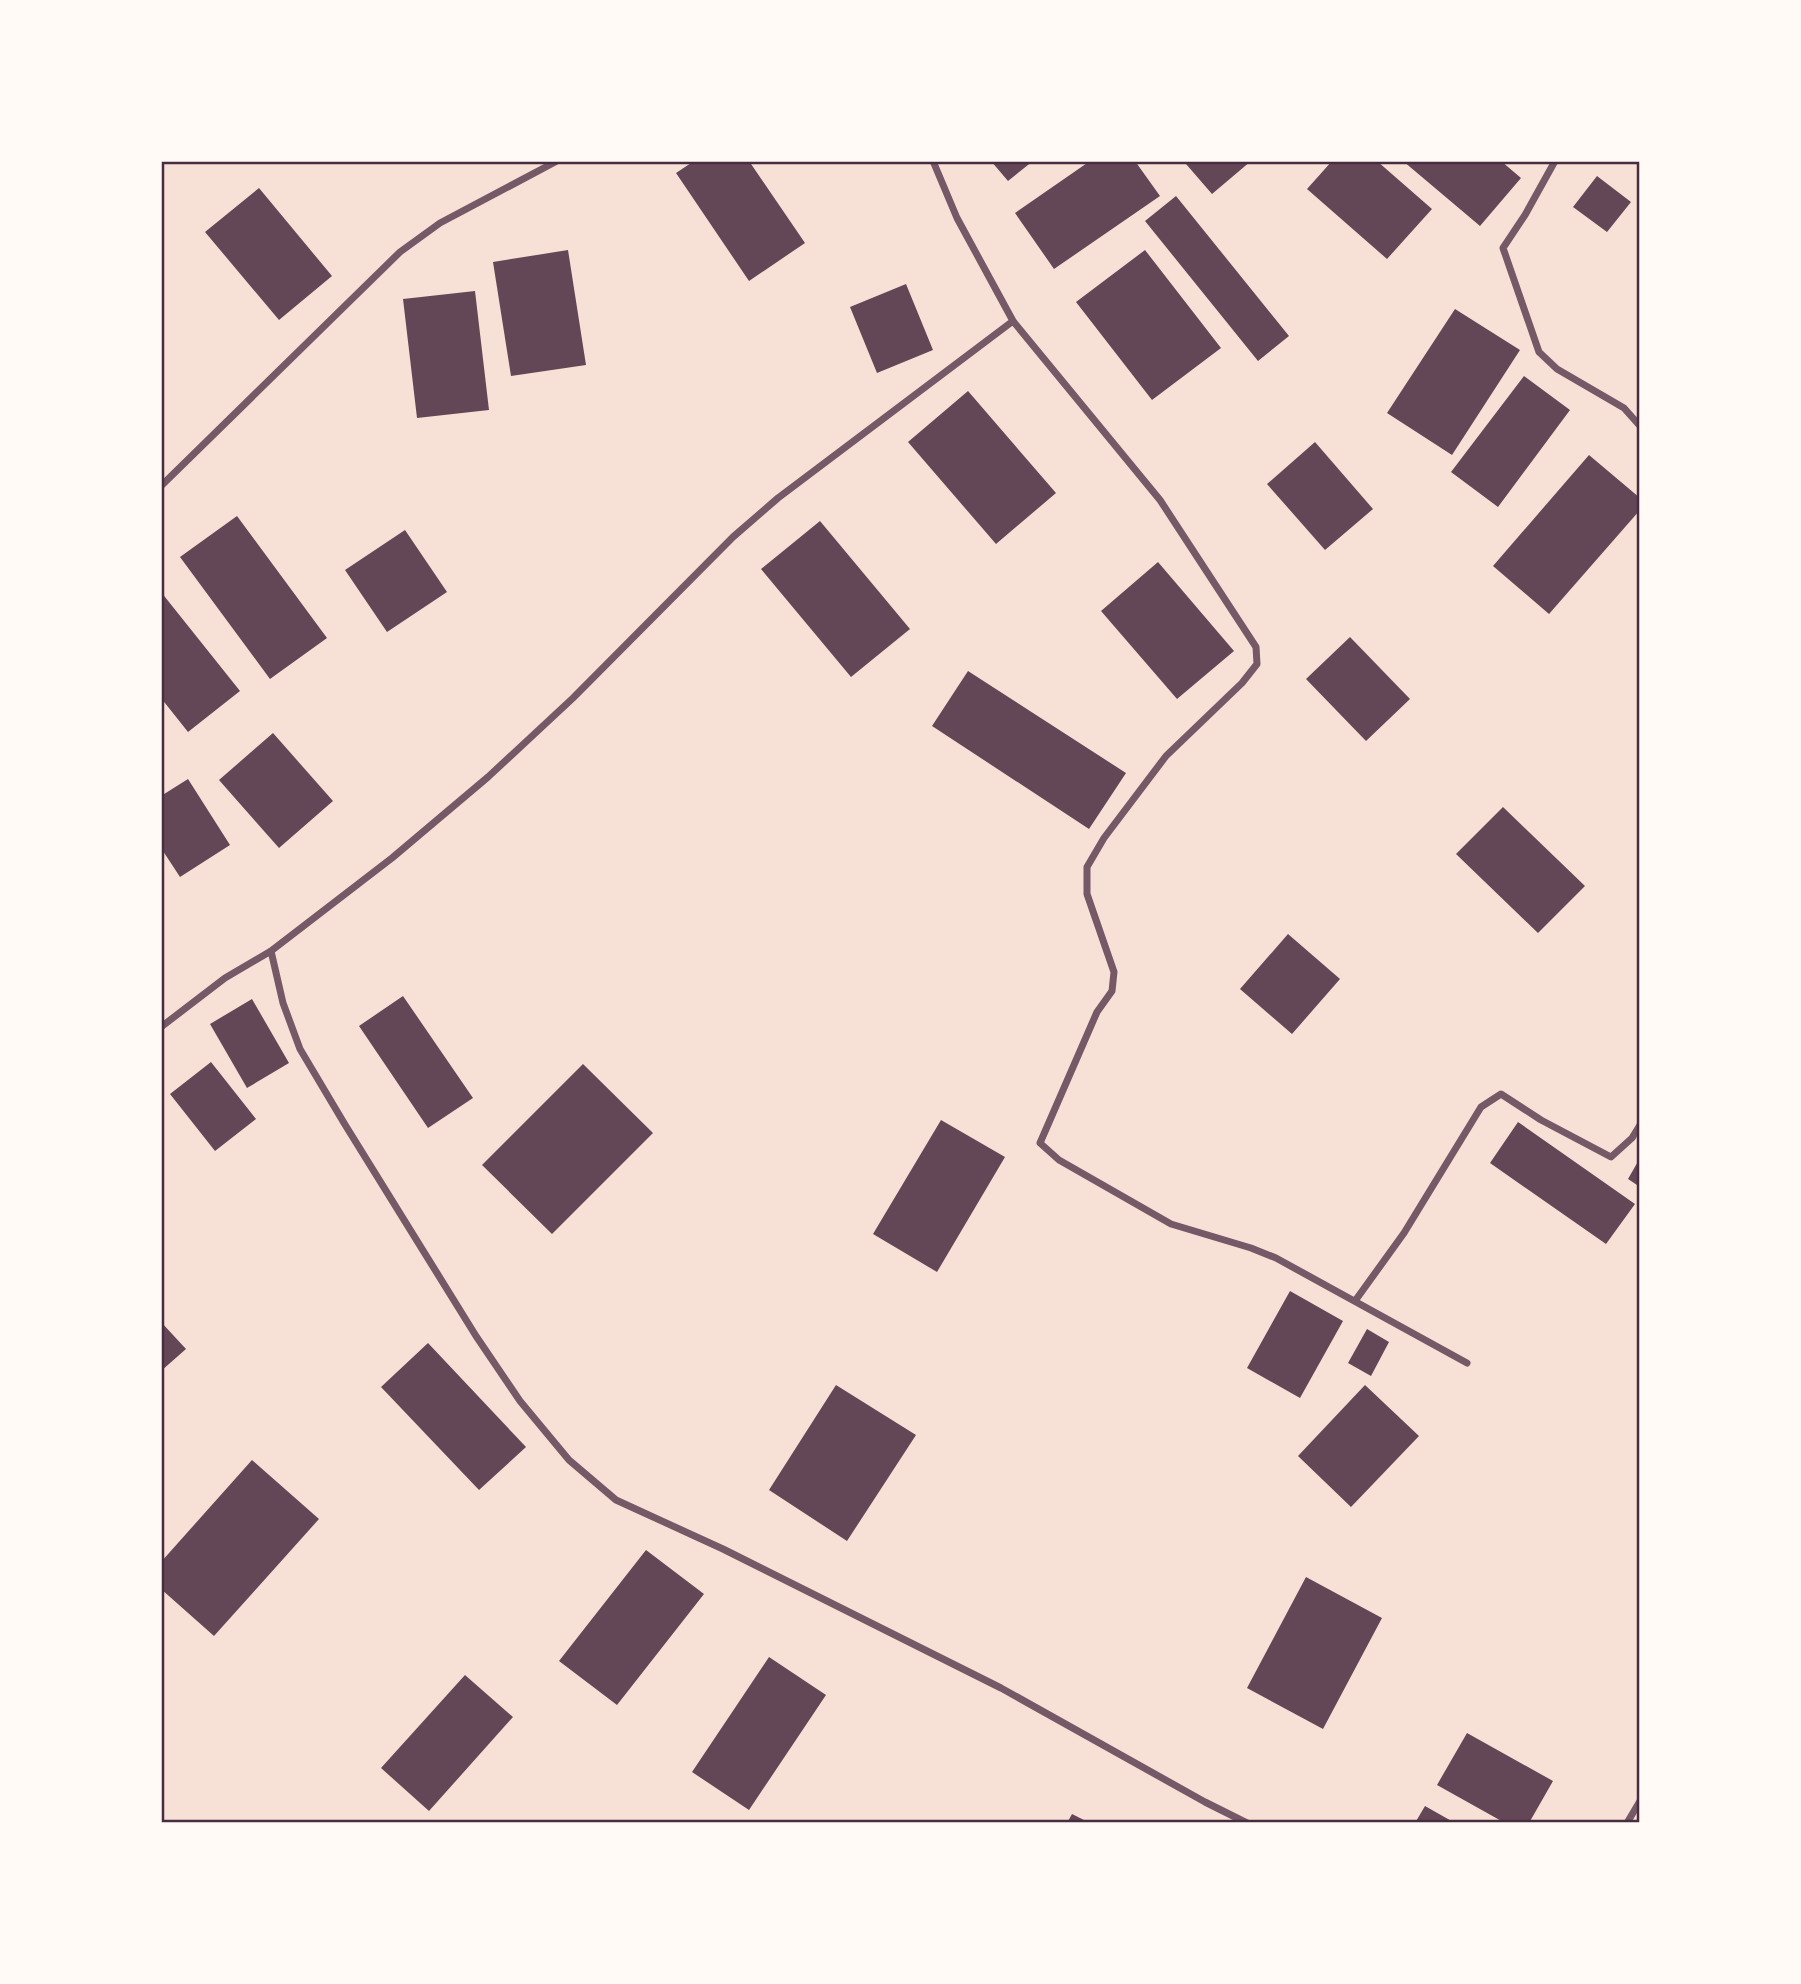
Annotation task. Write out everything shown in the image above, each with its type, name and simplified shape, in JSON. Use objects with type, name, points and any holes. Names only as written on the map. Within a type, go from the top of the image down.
[{"type":"street","points":[[161,486],[400,252],[440,223],[557,161]]},
{"type":"street","points":[[933,161],[957,218],[1013,321],[1160,500],[1256,647],[1257,664],[1166,756],[1104,838],[1087,867],[1087,894],[1114,972],[1112,991],[1097,1012],[1040,1143],[1059,1160],[1171,1224],[1276,1258],[1467,1363]]},
{"type":"street","points":[[1555,161],[1503,248],[1539,352],[1557,369],[1624,408],[1640,426]]},
{"type":"street","points":[[161,1027],[225,978],[271,951],[393,858],[573,698],[733,537],[778,498],[1013,321]]},
{"type":"street","points":[[271,951],[283,1003],[300,1049],[476,1336],[520,1401],[569,1460],[616,1500],[723,1549],[1001,1688],[1247,1823]]},
{"type":"street","points":[[1355,1301],[1404,1233],[1481,1107],[1501,1094],[1541,1121],[1611,1157],[1632,1138],[1640,1125]]},
{"type":"street","points":[[1627,1823],[1640,1801]]},
{"type":"building","points":[[694,161],[749,161],[805,243],[749,281],[676,173]]},
{"type":"building","points":[[991,161],[1033,161],[1008,181]]},
{"type":"building","points":[[1090,161],[1135,161],[1160,196],[1054,269],[1015,213]]},
{"type":"building","points":[[1190,161],[1251,161],[1212,194],[1186,164]]},
{"type":"building","points":[[1332,161],[1377,161],[1432,209],[1387,259],[1307,189]]},
{"type":"building","points":[[1403,161],[1501,161],[1521,178],[1480,226]]},
{"type":"building","points":[[1597,176],[1631,202],[1607,232],[1573,207]]},
{"type":"building","points":[[259,188],[332,276],[279,320],[205,232]]},
{"type":"building","points":[[1176,196],[1289,336],[1258,361],[1145,221]]},
{"type":"building","points":[[568,250],[586,365],[511,376],[493,262]]},
{"type":"building","points":[[1145,250],[1221,348],[1152,400],[1076,302]]},
{"type":"building","points":[[906,284],[933,350],[877,373],[850,307]]},
{"type":"building","points":[[475,291],[489,410],[417,418],[403,299]]},
{"type":"building","points":[[1455,309],[1520,350],[1452,455],[1387,413]]},
{"type":"building","points":[[1524,376],[1570,410],[1498,507],[1451,472]]},
{"type":"building","points":[[968,391],[1056,493],[996,544],[908,442]]},
{"type":"building","points":[[1315,442],[1373,509],[1325,550],[1267,484]]},
{"type":"building","points":[[1589,455],[1640,498],[1640,510],[1549,614],[1493,566]]},
{"type":"building","points":[[237,516],[327,638],[270,679],[180,557]]},
{"type":"building","points":[[820,521],[910,629],[851,677],[761,569]]},
{"type":"building","points":[[405,530],[447,592],[387,632],[345,570]]},
{"type":"building","points":[[1158,562],[1234,651],[1177,699],[1101,611]]},
{"type":"building","points":[[161,592],[240,691],[188,732],[161,698]]},
{"type":"building","points":[[1350,637],[1410,699],[1366,741],[1306,679]]},
{"type":"building","points":[[968,671],[1126,773],[1089,829],[932,726]]},
{"type":"building","points":[[273,733],[333,801],[279,848],[219,780]]},
{"type":"building","points":[[188,779],[230,845],[180,877],[161,848],[161,796]]},
{"type":"building","points":[[1503,807],[1585,886],[1538,933],[1456,854]]},
{"type":"building","points":[[1288,934],[1340,979],[1292,1034],[1240,989]]},
{"type":"building","points":[[403,996],[473,1098],[428,1128],[359,1026]]},
{"type":"building","points":[[252,999],[289,1063],[247,1088],[210,1024]]},
{"type":"building","points":[[211,1062],[256,1119],[215,1151],[170,1094]]},
{"type":"building","points":[[583,1064],[653,1133],[552,1234],[482,1165]]},
{"type":"building","points":[[941,1120],[1005,1157],[937,1272],[873,1234]]},
{"type":"building","points":[[1518,1122],[1635,1204],[1606,1244],[1490,1163]]},
{"type":"building","points":[[1640,1158],[1640,1187],[1628,1179]]},
{"type":"building","points":[[1290,1291],[1343,1321],[1300,1398],[1247,1368]]},
{"type":"building","points":[[161,1322],[186,1349],[161,1371]]},
{"type":"building","points":[[1367,1329],[1389,1342],[1371,1376],[1348,1363]]},
{"type":"building","points":[[428,1343],[526,1447],[479,1490],[381,1387]]},
{"type":"building","points":[[836,1385],[916,1435],[847,1541],[769,1490]]},
{"type":"building","points":[[1365,1385],[1419,1436],[1351,1507],[1298,1456]]},
{"type":"building","points":[[252,1460],[319,1519],[214,1636],[161,1589],[161,1562]]},
{"type":"building","points":[[646,1550],[704,1594],[617,1705],[559,1661]]},
{"type":"building","points":[[1306,1577],[1382,1618],[1323,1729],[1247,1688]]},
{"type":"building","points":[[769,1657],[826,1695],[749,1810],[692,1772]]},
{"type":"building","points":[[465,1675],[513,1717],[429,1811],[381,1768]]},
{"type":"building","points":[[1467,1733],[1553,1781],[1529,1823],[1505,1823],[1437,1785]]},
{"type":"building","points":[[1425,1806],[1455,1823],[1415,1823]]},
{"type":"building","points":[[1072,1814],[1090,1823],[1067,1823]]}]
